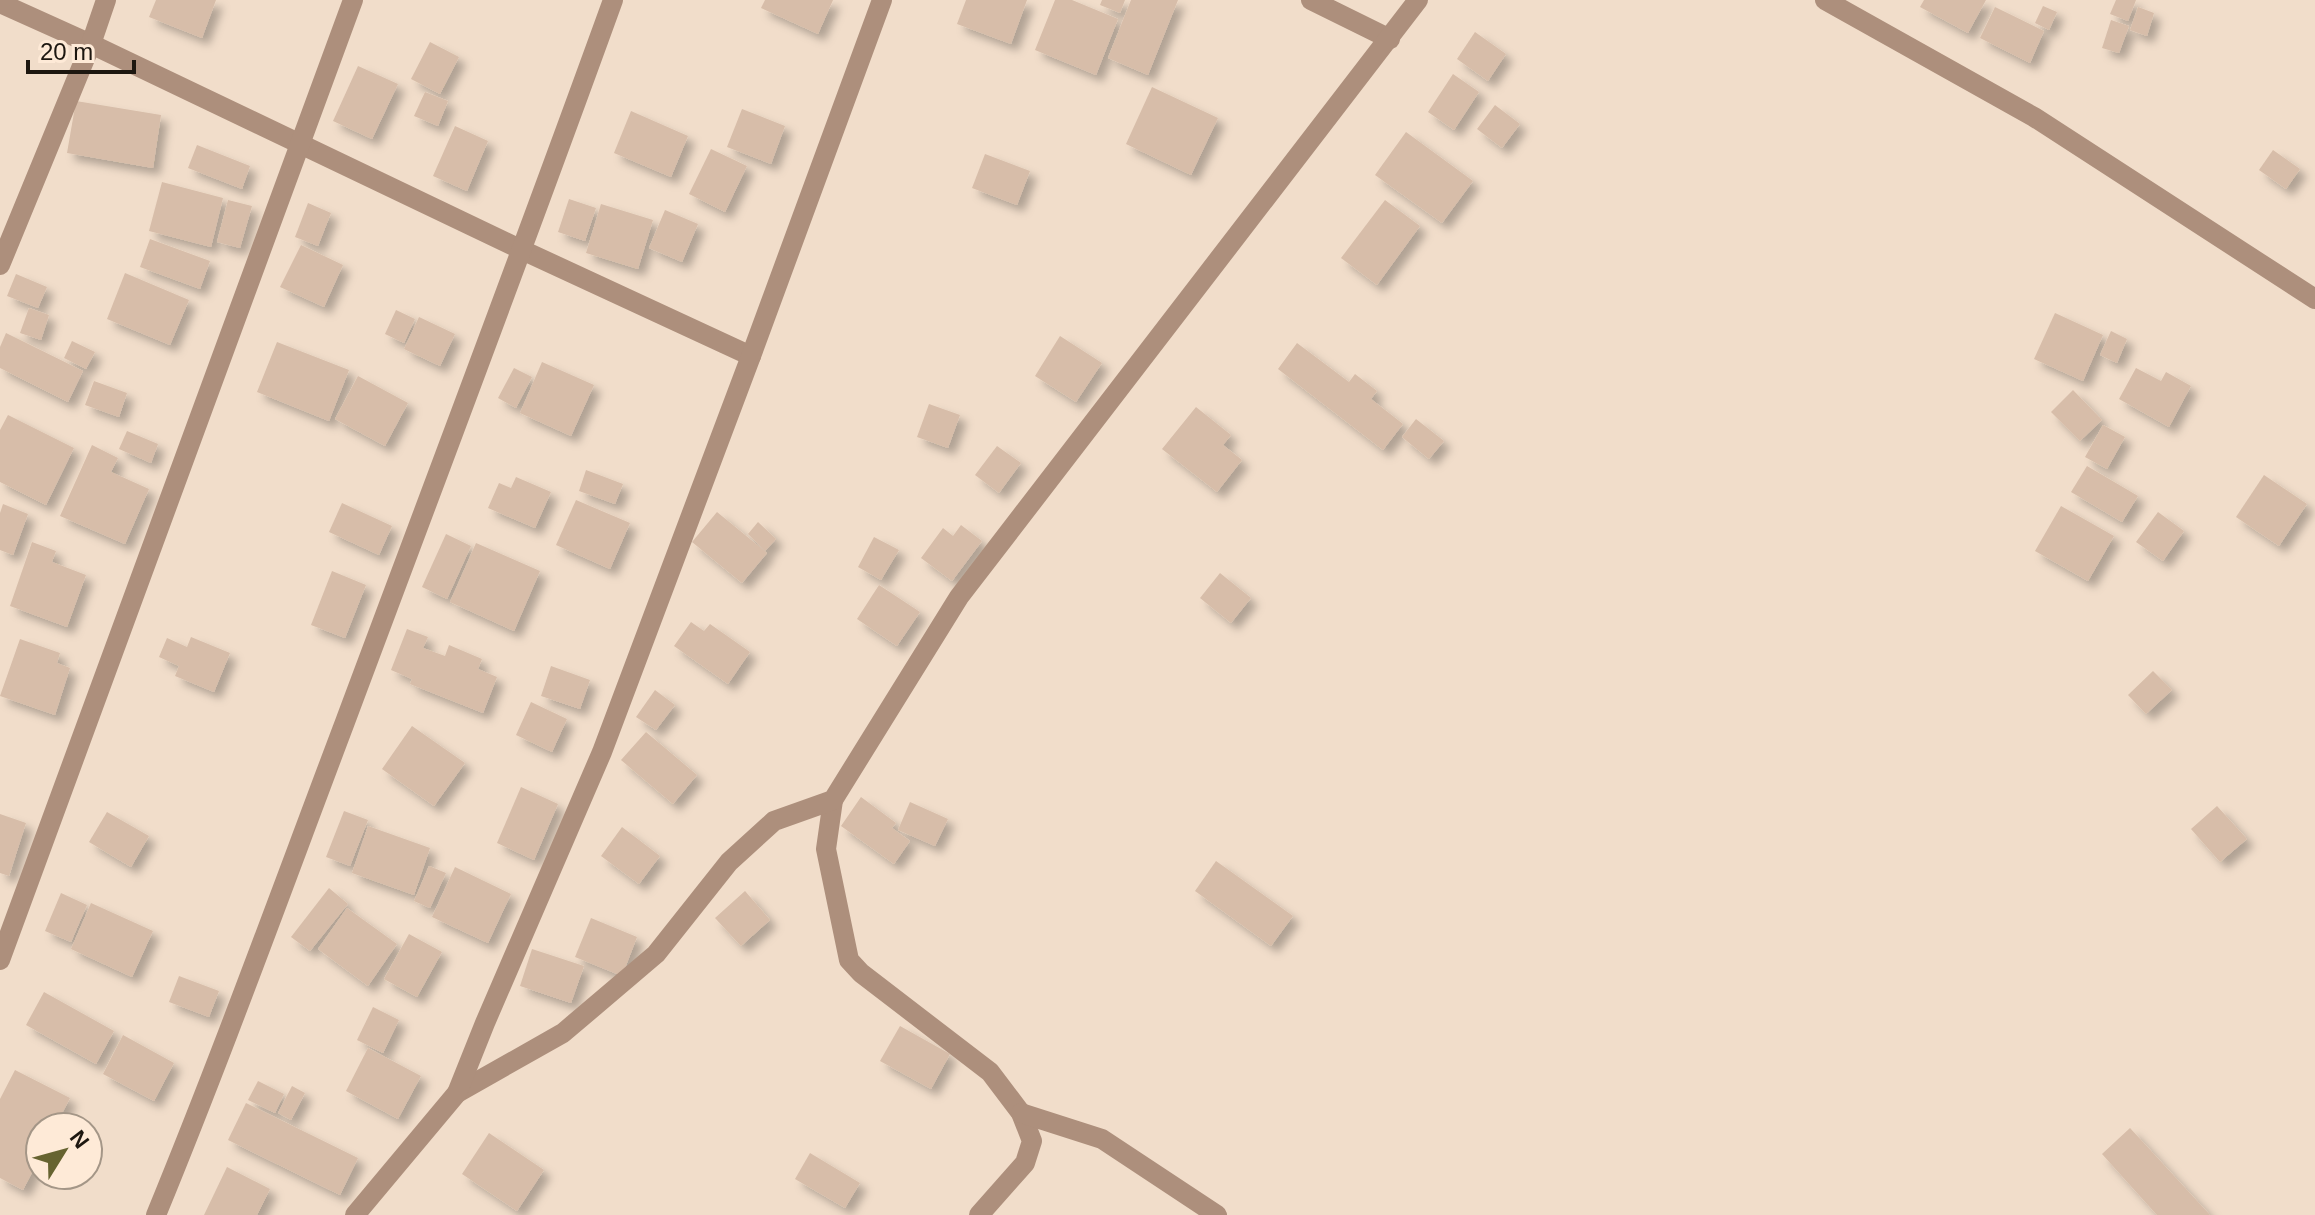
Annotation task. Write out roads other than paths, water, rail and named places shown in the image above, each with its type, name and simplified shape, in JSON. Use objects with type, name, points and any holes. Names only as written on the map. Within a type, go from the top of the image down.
[{"type":"street","points":[[0,265],[91,44],[106,0]]},
{"type":"street","points":[[0,960],[353,0]]},
{"type":"street","points":[[156,1215],[522,250],[613,0]]},
{"type":"street","points":[[355,1215],[457,1093],[602,752],[882,0]]},
{"type":"street","points":[[1311,0],[1390,39]]},
{"type":"street","points":[[979,1215],[1025,1163],[1032,1141],[1021,1113],[990,1072],[861,973],[849,960],[826,849],[833,800],[959,597],[1418,0]]},
{"type":"street","points":[[1825,0],[2034,117],[2315,299]]},
{"type":"street","points":[[0,3],[751,356]]},
{"type":"street","points":[[457,1093],[563,1033],[656,954],[729,862],[774,821],[833,800]]},
{"type":"street","points":[[1021,1113],[1102,1139],[1217,1215]]}]
